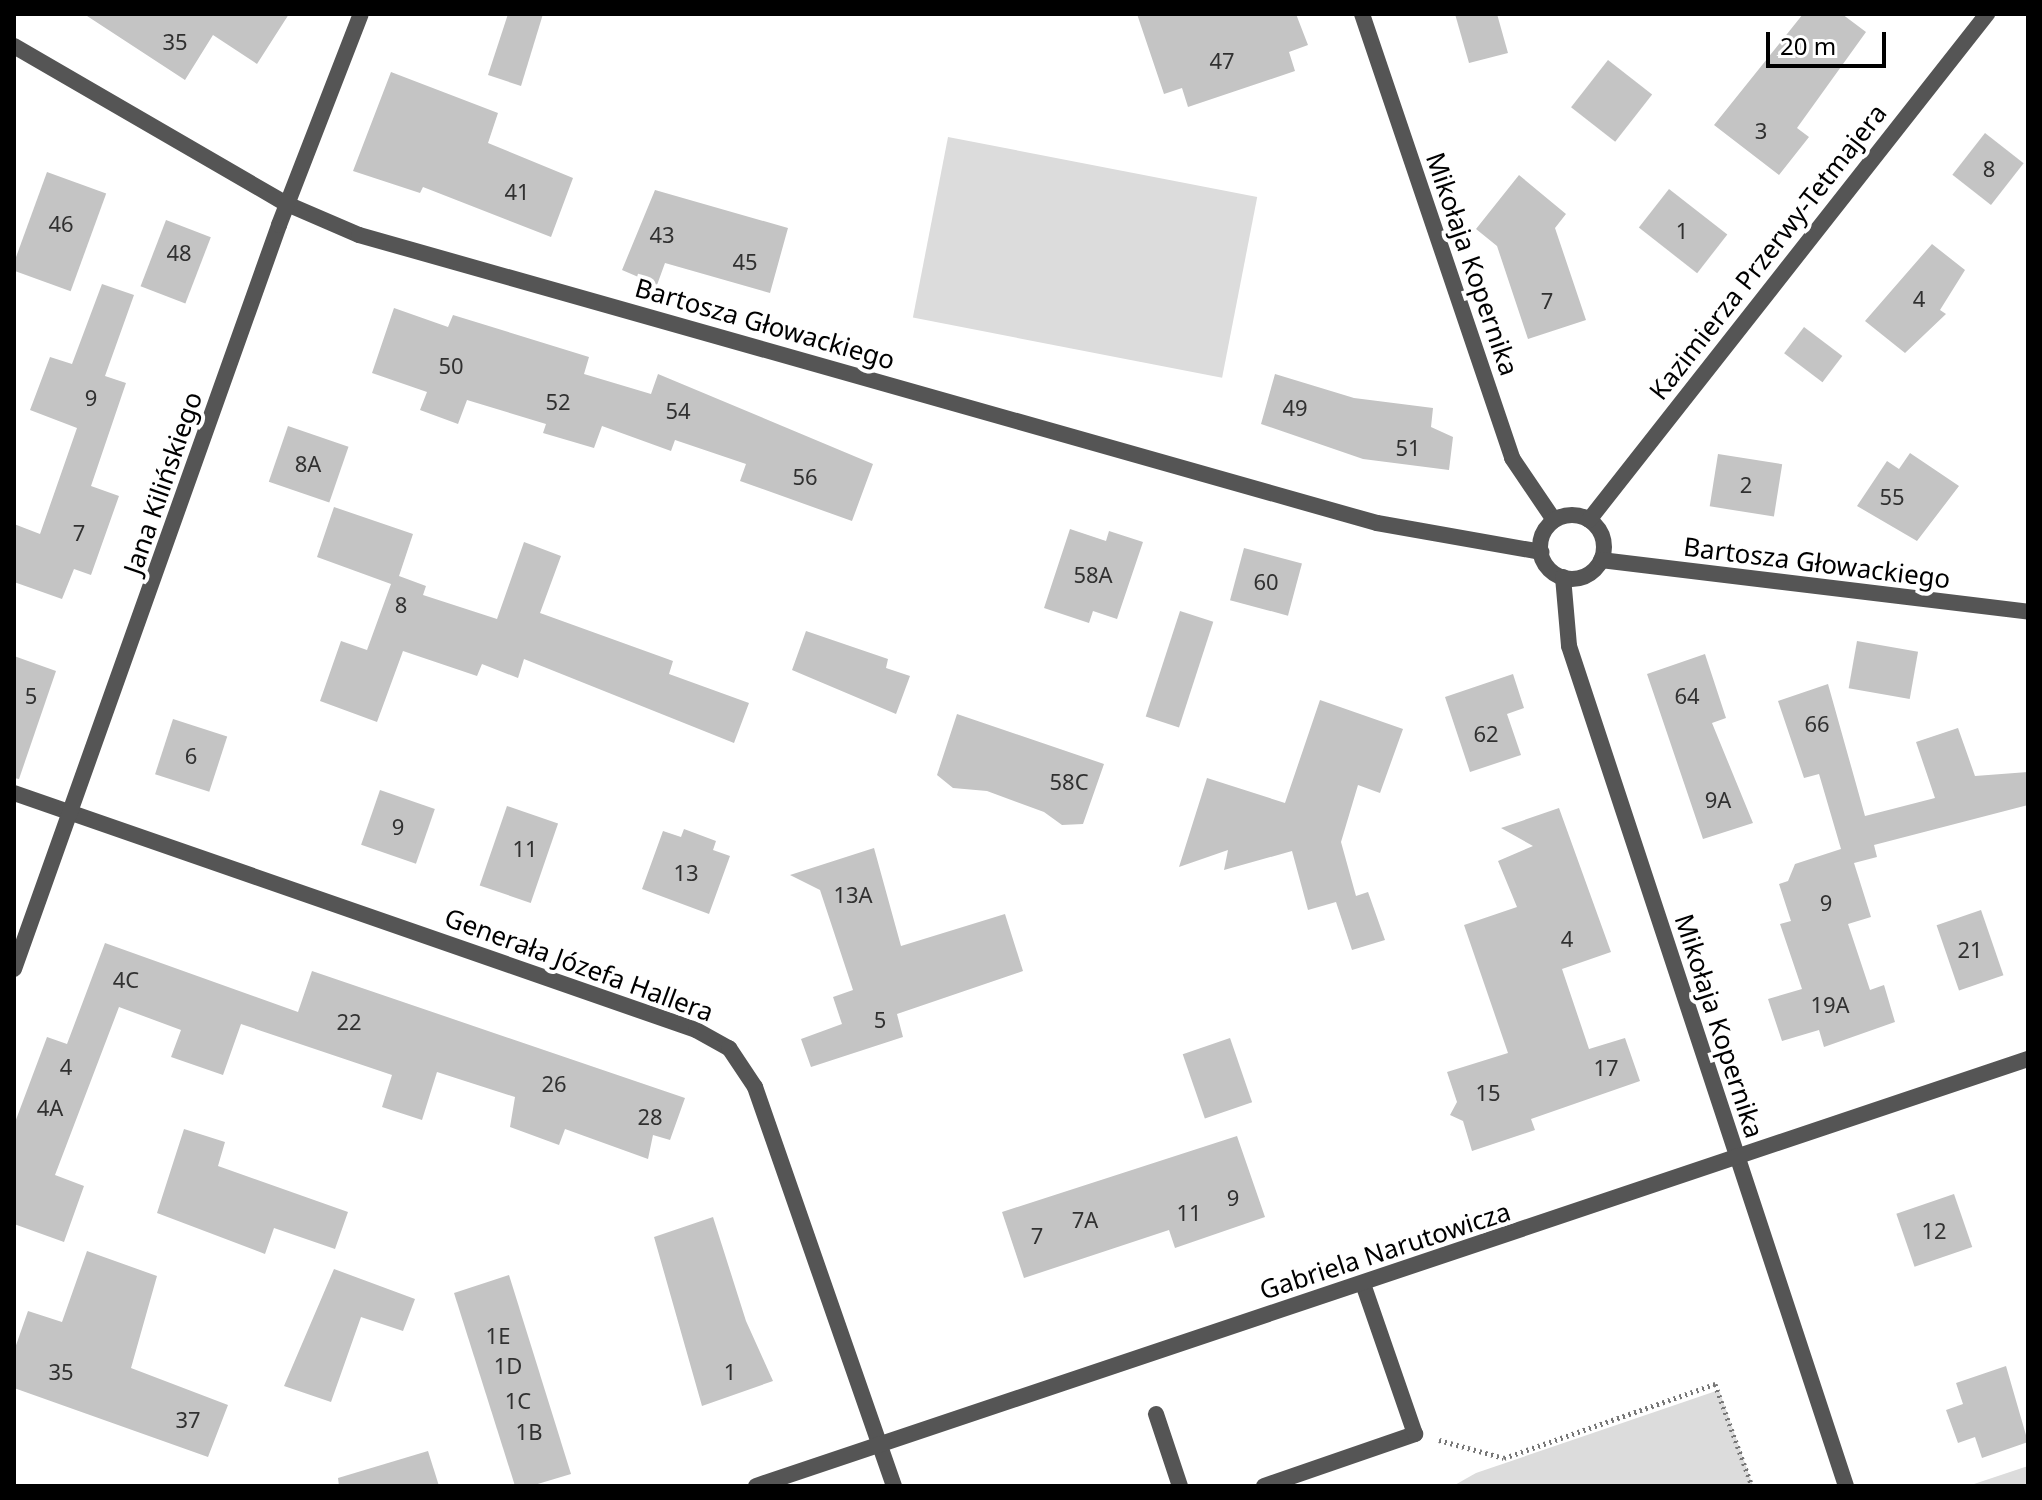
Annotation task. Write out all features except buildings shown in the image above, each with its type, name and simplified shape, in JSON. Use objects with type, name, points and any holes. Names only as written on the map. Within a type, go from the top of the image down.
[{"type":"street","name":"Jana Kilińskiego","points":[[14,969],[287,204],[361,14]]},
{"type":"street","name":"Mikołaja Kopernika","points":[[1362,14],[1512,458],[1554,520]]},
{"type":"street","name":"Kazimierza Przerwy-Tetmajera","points":[[1589,520],[1987,14]]},
{"type":"street","name":"Bartosza Głowackiego","points":[[14,46],[287,204],[359,235],[1377,523],[1541,552]]},
{"type":"street","points":[[1571,515],[1589,520],[1601,533],[1601,560],[1581,577],[1563,577],[1541,552],[1542,534],[1554,520],[1571,515]]},
{"type":"street","name":"Bartosza Głowackiego","points":[[1601,560],[2028,612]]},
{"type":"street","name":"Mikołaja Kopernika","points":[[1563,577],[1569,646],[1846,1486]]},
{"type":"street","name":"Generała Józefa Hallera","points":[[14,793],[708,1035],[729,1048],[755,1087],[894,1486]]},
{"type":"street","name":"Gabriela Narutowicza","points":[[756,1486],[2028,1059]]},
{"type":"street","points":[[1264,1486],[1415,1434],[1363,1284]]},
{"type":"street","points":[[1156,1414],[1180,1486]]},
{"type":"path","points":[[1415,1434],[1504,1458],[1715,1384],[1752,1486]]},
{"type":"shaded area","points":[[948,137],[1257,197],[1222,378],[913,318]]},
{"type":"shaded area","points":[[1719,1390],[1753,1486],[1453,1486],[1476,1473]]},
{"type":"shaded area","points":[[2028,1466],[2028,1486],[1968,1486]]}]
